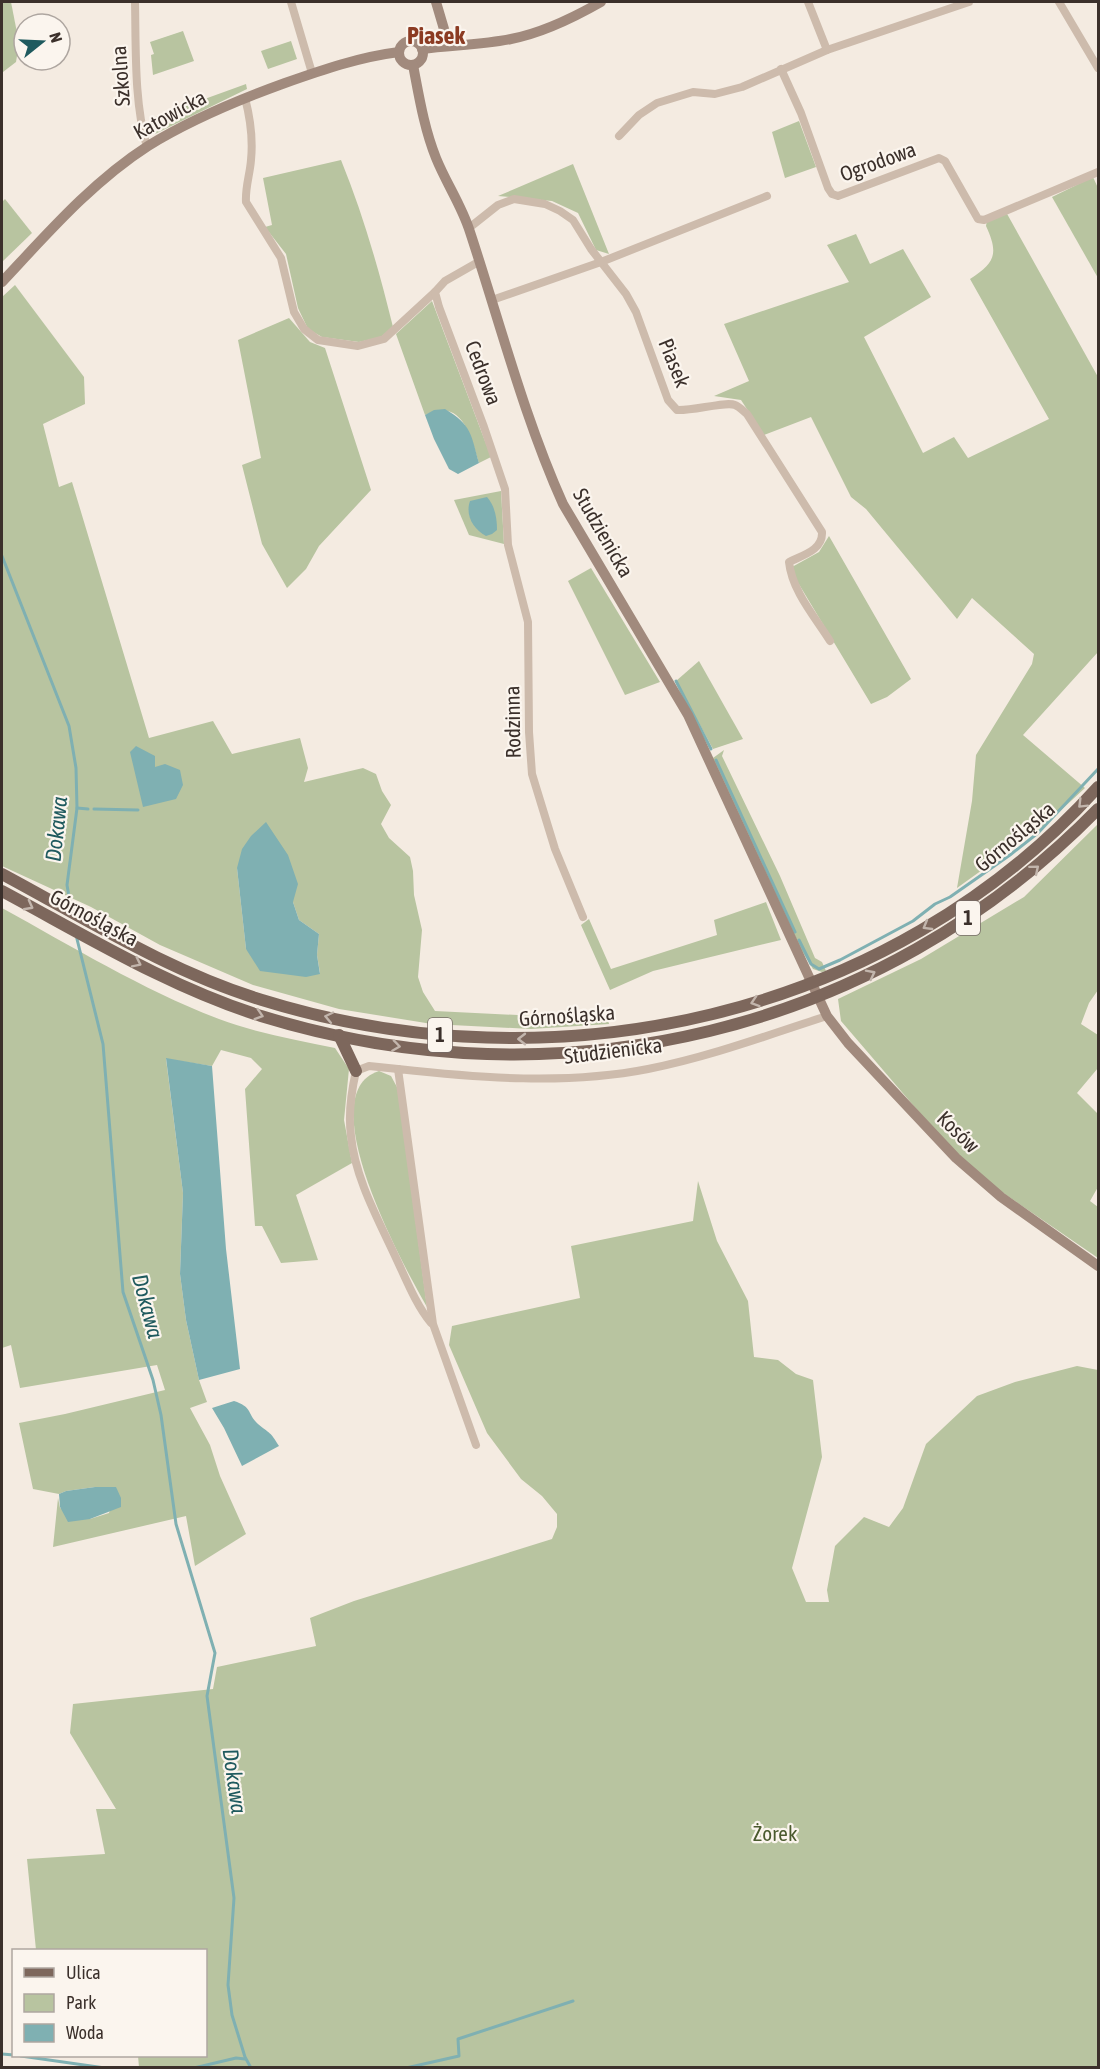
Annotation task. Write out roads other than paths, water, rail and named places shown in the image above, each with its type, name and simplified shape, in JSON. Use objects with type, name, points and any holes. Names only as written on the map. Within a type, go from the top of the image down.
[{"type":"main road","name":"Górnośląska","points":[[2,874],[186,971],[260,1000],[402,1032],[498,1039],[566,1038],[638,1030],[703,1018],[810,983],[865,960],[903,940],[969,899],[1037,846],[1098,787]]},
{"type":"main road","name":"Górnośląska","points":[[2,891],[160,975],[226,1004],[297,1026],[400,1047],[468,1054],[562,1054],[640,1045],[694,1035],[748,1021],[818,997],[892,963],[956,927],[1037,867],[1098,809]]},
{"type":"main road","points":[[339,1035],[356,1071]]},
{"type":"street","name":"Szkolna","points":[[135,2],[138,82],[143,133],[147,147]]},
{"type":"street","points":[[291,2],[312,73]]},
{"type":"street","points":[[436,2],[448,46]]},
{"type":"street","points":[[422,49],[492,42],[532,34],[560,24],[601,2]]},
{"type":"street","points":[[808,2],[827,50]]},
{"type":"street","points":[[619,136],[639,115],[657,103],[693,93],[715,94],[742,87],[827,50],[969,2]]},
{"type":"street","points":[[1059,2],[1098,68]]},
{"type":"street","points":[[410,41],[417,42],[422,49],[420,60],[413,64],[402,62],[399,52],[402,45],[410,41]]},
{"type":"street","name":"Katowicka","points":[[2,282],[73,208],[147,147],[245,98],[312,73],[374,55],[399,52]]},
{"type":"street","name":"Studzienicka","points":[[413,64],[427,130],[436,158],[469,228],[525,407],[547,469],[563,504],[688,715],[818,997]]},
{"type":"street","name":"Ogrodowa","points":[[781,69],[801,113],[828,188],[832,194],[838,196],[939,158],[945,161],[978,219],[984,220],[1098,172]]},
{"type":"street","points":[[245,98],[249,110],[252,157],[245,192],[246,202],[281,258],[294,312],[304,329],[318,340],[358,346],[384,339],[445,281],[480,261]]},
{"type":"street","points":[[492,300],[601,262],[767,196]]},
{"type":"street","name":"Piasek","points":[[469,228],[505,201],[524,200],[545,204],[560,211],[573,220],[626,294],[636,312],[668,400],[677,410],[704,409],[727,403],[738,406],[747,414],[822,532],[822,540],[817,547],[789,562],[800,593],[830,641]]},
{"type":"street","name":"Cedrowa","points":[[435,292],[505,489],[507,521]]},
{"type":"street","name":"Rodzinna","points":[[507,521],[508,544],[528,622],[529,732],[532,774],[555,849],[583,917]]},
{"type":"street","name":"Kosów","points":[[818,997],[827,1016],[848,1043],[956,1158],[1001,1197],[1098,1266]]},
{"type":"street","name":"Studzienicka","points":[[356,1071],[369,1066],[455,1075],[533,1078],[592,1076],[635,1071],[701,1057],[827,1016]]},
{"type":"street","points":[[398,1069],[433,1324],[476,1445]]},
{"type":"street","points":[[356,1071],[349,1113],[356,1162],[366,1193],[404,1276],[433,1324]]},
{"type":"water","points":[[445,409],[466,426],[479,463],[458,474],[449,469],[425,415],[434,410]]},
{"type":"water","points":[[487,497],[495,512],[497,530],[486,536],[471,521],[469,506],[470,501]]},
{"type":"water","points":[[136,746],[155,756],[155,767],[165,764],[180,770],[183,785],[176,799],[143,807],[130,752]]},
{"type":"water","points":[[266,822],[288,855],[298,884],[293,902],[299,920],[319,934],[317,955],[320,974],[306,977],[260,971],[246,949],[237,868],[242,849],[251,836]]},
{"type":"water","points":[[166,1058],[212,1066],[226,1249],[240,1369],[199,1380],[186,1320],[180,1274],[183,1193]]},
{"type":"water","points":[[234,1401],[247,1408],[258,1424],[272,1435],[279,1446],[242,1466],[212,1408]]},
{"type":"water","points":[[95,1487],[116,1487],[121,1498],[121,1507],[90,1519],[68,1522],[60,1507],[59,1494]]},
{"type":"waterway","name":"Dokawa","points":[[2,556],[69,726],[76,768],[77,808],[67,885],[71,908]]},
{"type":"waterway","points":[[676,681],[711,749]]},
{"type":"waterway","points":[[716,760],[795,932]]},
{"type":"waterway","points":[[799,940],[811,964],[819,969],[913,921],[1010,855],[1038,833],[1098,769]]},
{"type":"waterway","points":[[77,808],[88,809]]},
{"type":"waterway","points":[[94,809],[138,810]]},
{"type":"waterway","name":"Dokawa","points":[[76,935],[103,1044],[123,1292],[153,1380],[161,1415],[176,1524],[215,1653],[207,1696],[234,1898],[228,1985],[232,2015],[245,2057],[251,2068]]},
{"type":"waterway","points":[[406,2068],[459,2056],[458,2039],[573,2001]]},
{"type":"waterway","points":[[2,2054],[12,2055]]},
{"type":"waterway","points":[[28,2057],[105,2068]]},
{"type":"waterway","points":[[194,2068],[236,2058],[245,2059]]},
{"type":"district","name":"Piasek","points":[[436,36]]},
{"type":"park label","name":"Żorek","points":[[775,1834]]}]
